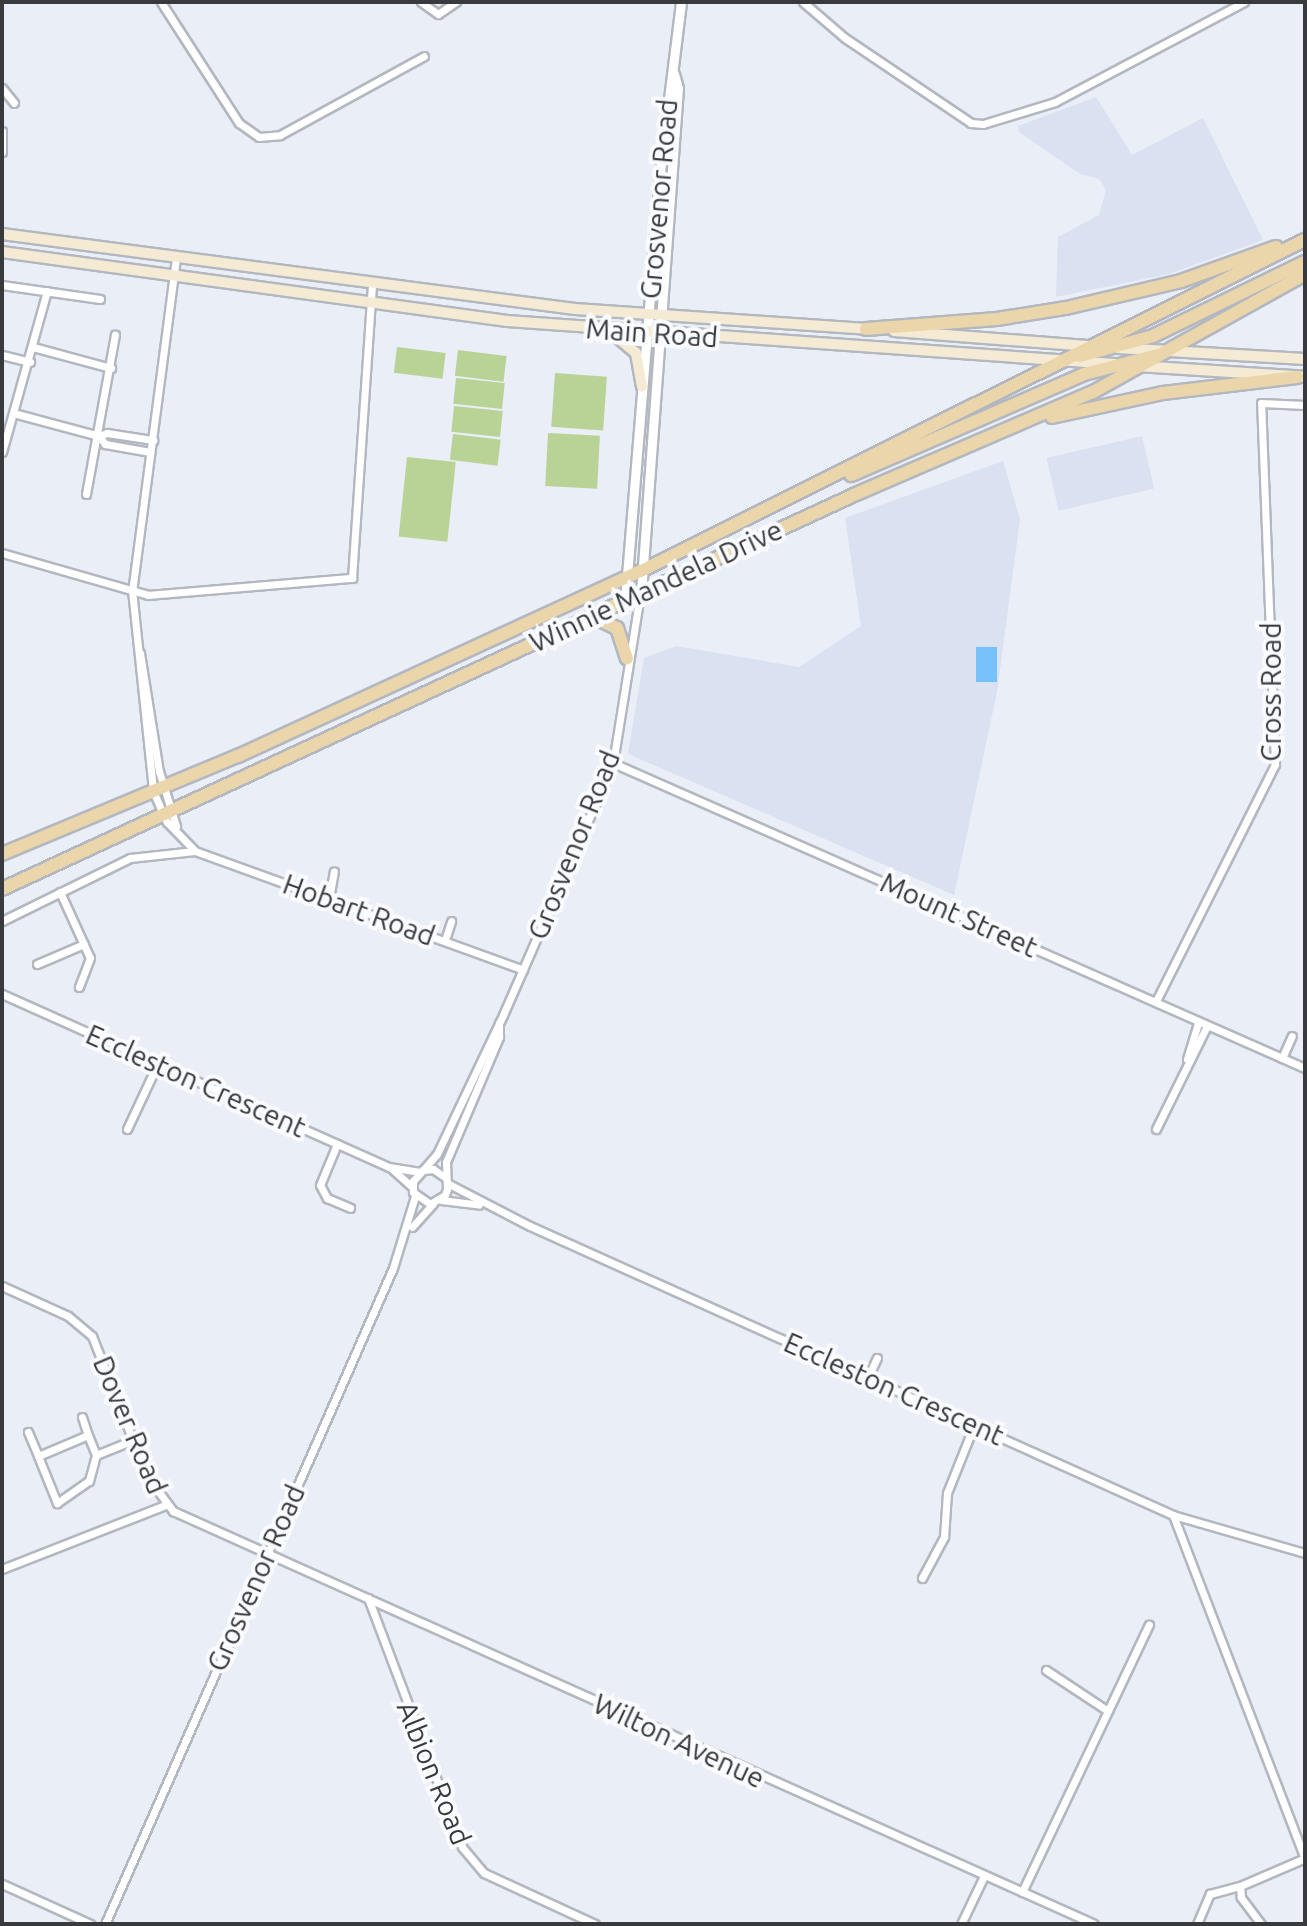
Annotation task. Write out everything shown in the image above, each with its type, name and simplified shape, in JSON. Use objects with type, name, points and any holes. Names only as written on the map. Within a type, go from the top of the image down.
[{"type":"main road","name":"Main Road","points":[[2,234],[372,285],[654,314],[1305,359]]},
{"type":"main road","points":[[866,329],[997,319],[1066,308],[1181,281],[1305,239]]},
{"type":"main road","name":"Winnie Mandela Drive","points":[[2,854],[158,789],[641,571],[1305,239]]},
{"type":"main road","name":"Main Road","points":[[2,252],[370,304],[610,331],[1301,377]]},
{"type":"main road","points":[[1061,360],[1117,348],[1305,262]]},
{"type":"main road","name":"Winnie Mandela Drive","points":[[2,889],[625,600],[1146,367],[1305,274]]},
{"type":"main road","points":[[610,331],[636,353],[642,386]]},
{"type":"main road","points":[[793,497],[1117,364],[1172,352]]},
{"type":"main road","points":[[1022,425],[1163,393],[1301,377]]},
{"type":"main road","points":[[590,616],[617,628],[627,658]]},
{"type":"street","points":[[161,2],[239,123],[259,137],[280,135],[424,56]]},
{"type":"street","points":[[421,2],[438,14],[456,2]]},
{"type":"street","name":"Grosvenor Road","points":[[408,1233],[414,1191],[421,1171],[437,1154],[499,1023],[613,763],[627,658],[641,593],[652,334],[678,88],[673,70],[681,2]]},
{"type":"street","points":[[803,2],[845,38],[971,123],[983,124],[1055,102],[1244,2]]},
{"type":"street","points":[[2,88],[14,103]]},
{"type":"street","points":[[2,131],[2,152]]},
{"type":"street","points":[[176,258],[132,590],[158,789],[167,812],[195,851]]},
{"type":"street","points":[[2,285],[100,299]]},
{"type":"street","points":[[2,553],[148,595],[352,578],[372,285]]},
{"type":"street","points":[[2,452],[17,414],[47,291]]},
{"type":"street","name":"Grosvenor Road","points":[[625,600],[642,386],[652,334]]},
{"type":"street","points":[[86,494],[115,335]]},
{"type":"street","points":[[33,347],[111,368]]},
{"type":"street","points":[[2,355],[30,362]]},
{"type":"street","name":"Cross Road","points":[[1156,1001],[1272,773],[1277,754],[1261,403],[1305,405]]},
{"type":"street","points":[[17,414],[99,436],[107,433],[153,440]]},
{"type":"street","points":[[99,436],[105,444],[150,452]]},
{"type":"street","points":[[625,600],[635,613]]},
{"type":"street","name":"Mount Street","points":[[613,763],[1305,1068]]},
{"type":"street","name":"Hobart Road","points":[[2,921],[141,855],[195,851],[523,970]]},
{"type":"street","points":[[329,899],[334,871]]},
{"type":"street","points":[[60,892],[90,960],[79,987]]},
{"type":"street","points":[[445,940],[451,921]]},
{"type":"street","points":[[37,964],[84,944]]},
{"type":"street","name":"Eccleston Crescent","points":[[2,994],[156,1067],[389,1167],[421,1171],[433,1169],[489,1207],[1173,1515],[1305,1553]]},
{"type":"street","points":[[1156,1129],[1187,1059],[1198,1022]]},
{"type":"street","name":"Grosvenor Road","points":[[105,1924],[408,1233],[424,1210],[440,1201],[448,1155],[496,1044],[499,1023]]},
{"type":"street","points":[[1187,1059],[1207,1026]]},
{"type":"street","points":[[1282,1058],[1292,1036]]},
{"type":"street","points":[[127,1129],[156,1067]]},
{"type":"street","points":[[337,1144],[320,1185],[327,1198],[350,1208]]},
{"type":"street","name":"Eccleston Crescent","points":[[389,1167],[414,1191],[440,1201],[489,1207]]},
{"type":"street","name":"Dover Road","points":[[2,1286],[84,1327],[165,1505],[267,1553]]},
{"type":"street","points":[[868,1377],[877,1358]]},
{"type":"street","points":[[28,1432],[57,1503],[89,1481],[96,1455],[82,1417]]},
{"type":"street","points":[[922,1578],[944,1537],[947,1493],[974,1425]]},
{"type":"street","points":[[38,1456],[88,1435]]},
{"type":"street","points":[[96,1455],[133,1440]]},
{"type":"street","points":[[2,1569],[165,1505]]},
{"type":"street","points":[[1173,1515],[1305,1858],[1240,1886],[1210,1894],[1197,1924]]},
{"type":"street","name":"Wilton Avenue","points":[[267,1553],[1094,1924]]},
{"type":"street","name":"Albion Road","points":[[368,1598],[439,1791],[471,1860],[494,1879],[595,1924]]},
{"type":"street","points":[[1022,1892],[1149,1625]]},
{"type":"street","points":[[1046,1670],[1108,1711]]},
{"type":"street","points":[[961,1924],[984,1876]]},
{"type":"street","points":[[2,1884],[90,1924]]},
{"type":"street","points":[[1240,1886],[1241,1897],[1258,1921],[1247,1924]]},
{"type":"shaded area","points":[[1096,97],[1132,155],[1203,118],[1263,240],[1169,274],[1056,297],[1058,237],[1099,215],[1106,190],[1099,179],[1080,174],[1019,132],[1018,126]]},
{"type":"shaded area","points":[[1142,436],[1154,489],[1059,511],[1047,458]]},
{"type":"shaded area","points":[[1003,461],[1020,519],[997,692],[954,895],[628,754],[644,658],[676,646],[799,667],[861,626],[845,518]]},
{"type":"green space","points":[[397,347],[446,353],[442,379],[394,373]]},
{"type":"green space","points":[[458,350],[507,356],[503,382],[455,376]]},
{"type":"green space","points":[[555,373],[607,377],[603,430],[551,427]]},
{"type":"green space","points":[[456,378],[505,383],[502,409],[453,404]]},
{"type":"green space","points":[[454,406],[503,411],[500,437],[451,432]]},
{"type":"green space","points":[[548,433],[600,436],[597,489],[545,486]]},
{"type":"green space","points":[[453,434],[501,440],[497,466],[450,460]]},
{"type":"green space","points":[[407,457],[456,462],[447,542],[399,537]]},
{"type":"water","points":[[976,647],[997,647],[997,682],[976,682]]}]
